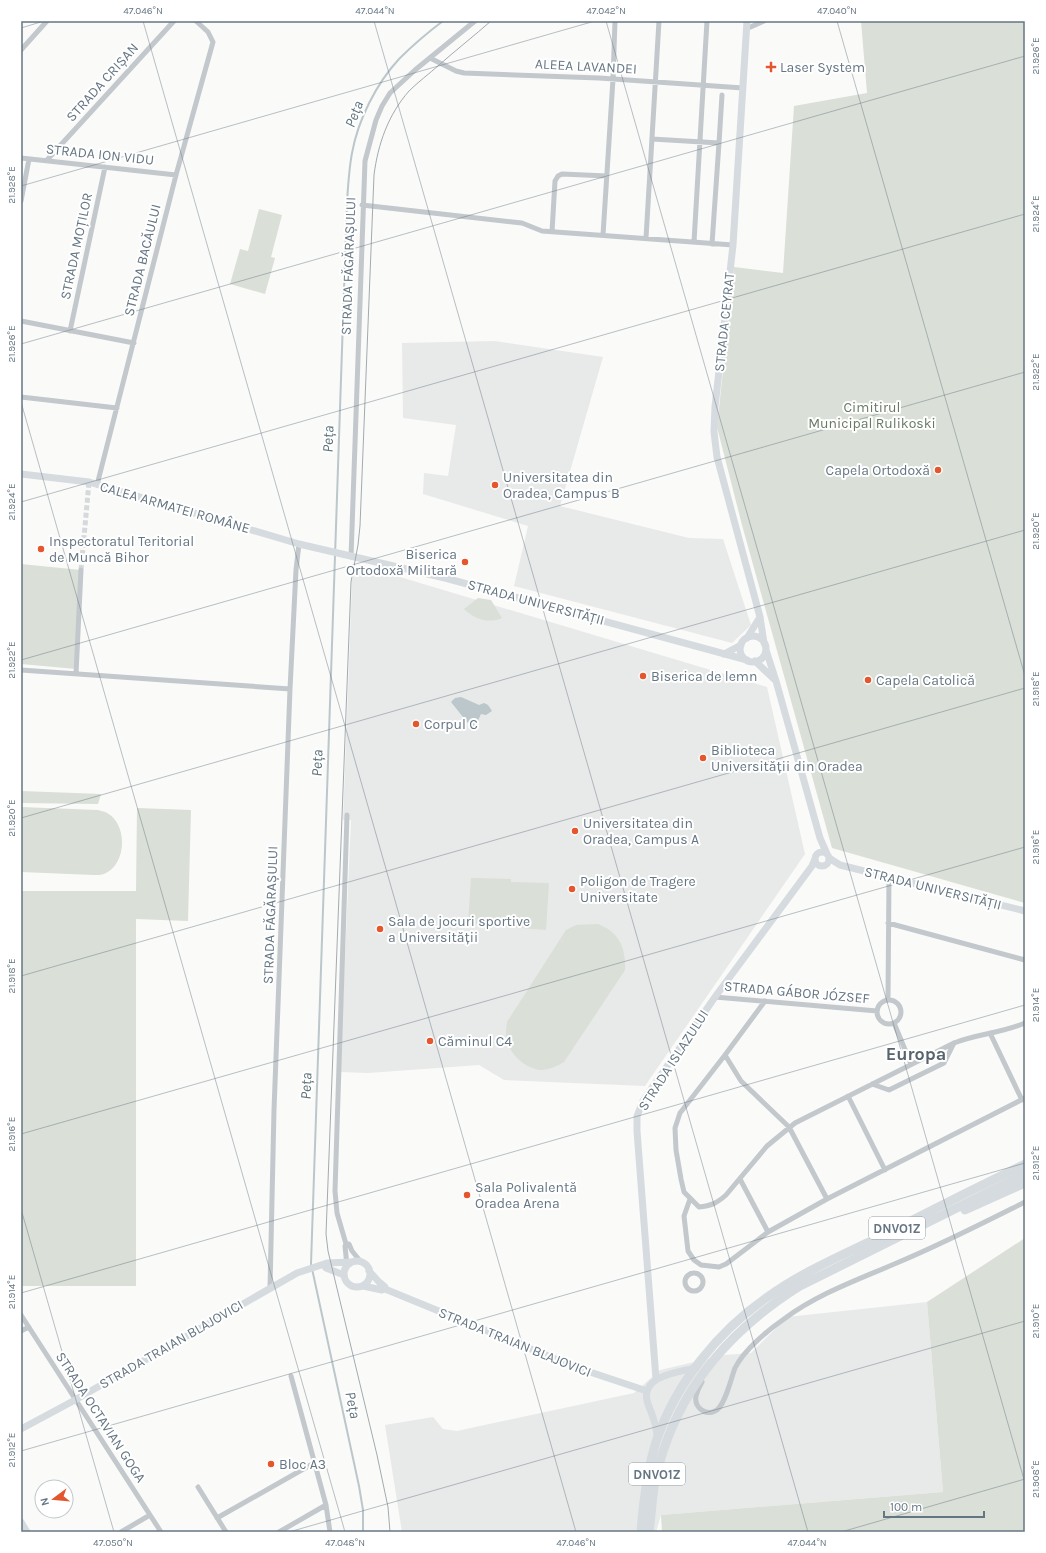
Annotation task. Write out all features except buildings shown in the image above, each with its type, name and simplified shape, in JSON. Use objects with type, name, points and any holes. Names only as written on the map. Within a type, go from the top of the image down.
[{"type":"highway","points":[[1025,1157],[933,1206],[921,1221],[930,1224],[954,1215],[1025,1183]]},
{"type":"highway","name":"DNVO1Z","points":[[649,1532],[654,1487],[666,1443],[676,1419],[690,1393],[712,1362],[728,1343],[774,1302],[800,1286],[1025,1164]]},
{"type":"highway","name":"DNVO1Z","points":[[641,1532],[647,1487],[656,1443],[674,1402],[696,1368],[726,1332],[752,1308],[770,1295],[821,1266],[1025,1174]]},
{"type":"street","points":[[21,50],[47,21]]},
{"type":"street","name":"STRADA CRIȘAN","points":[[47,160],[174,21]]},
{"type":"street","name":"STRADA BACĂULUI","points":[[96,485],[134,343],[176,175],[213,42],[208,32],[196,21]]},
{"type":"street","name":"STRADA FĂGĂRAȘULUI","points":[[349,556],[364,161],[376,120],[382,106],[390,94],[415,70],[475,21]]},
{"type":"street","points":[[603,235],[613,79],[615,21]]},
{"type":"street","points":[[646,238],[659,21]]},
{"type":"street","points":[[694,242],[707,21]]},
{"type":"street","name":"STRADA CEYRAT","points":[[747,21],[733,245],[715,400],[714,432],[717,457],[760,617],[765,646]]},
{"type":"street","points":[[746,29],[764,21]]},
{"type":"street","name":"ALEEA LAVANDEI","points":[[430,58],[456,71],[464,73],[613,79],[743,88]]},
{"type":"street","points":[[712,244],[722,96]]},
{"type":"street","points":[[652,139],[719,143]]},
{"type":"street","name":"STRADA ION VIDU","points":[[21,158],[176,175]]},
{"type":"street","points":[[21,201],[29,159]]},
{"type":"street","name":"STRADA MOȚILOR","points":[[70,331],[105,167]]},
{"type":"street","points":[[552,232],[555,181],[558,176],[562,174],[607,176]]},
{"type":"street","points":[[362,205],[522,223],[542,231],[733,245]]},
{"type":"street","points":[[21,321],[134,343]]},
{"type":"street","points":[[21,397],[117,408]]},
{"type":"street","name":"CALEA ARMATEI ROMÂNE","points":[[21,474],[96,485],[327,551]]},
{"type":"street","name":"STRADA FĂGĂRAȘULUI","points":[[270,1288],[274,1110],[290,689],[296,570],[300,544]]},
{"type":"street","name":"STRADA UNIVERSITĂȚII","points":[[327,551],[446,578],[747,660]]},
{"type":"street","points":[[76,674],[81,570]]},
{"type":"street","points":[[724,654],[741,644],[747,638],[760,617]]},
{"type":"street","points":[[747,638],[755,636],[762,639],[765,646],[820,838],[828,856],[829,863],[810,869]]},
{"type":"street","points":[[741,644],[741,653],[747,660],[754,661],[762,658],[765,646]]},
{"type":"street","points":[[754,661],[776,681]]},
{"type":"street","points":[[21,670],[290,689]]},
{"type":"street","points":[[346,1244],[349,1244],[352,1252],[361,1262],[366,1265],[369,1271],[369,1280],[364,1286],[356,1287],[345,1281],[344,1276],[348,1264],[346,1244],[337,1213],[335,1191],[347,815]]},
{"type":"street","points":[[820,838],[816,857],[817,864],[823,866]]},
{"type":"street","points":[[816,857],[821,852],[828,856]]},
{"type":"street","name":"STRADA UNIVERSITĂȚII","points":[[828,856],[840,865]]},
{"type":"street","name":"STRADA ISLAZULUI","points":[[656,1379],[637,1116],[643,1102],[715,997],[810,869],[816,857]]},
{"type":"street","name":"STRADA UNIVERSITĂȚII","points":[[823,866],[840,865],[1025,912]]},
{"type":"street","name":"STRADA GÁBOR JÓZSEF","points":[[888,999],[889,877]]},
{"type":"street","points":[[888,923],[1025,960]]},
{"type":"street","name":"STRADA GÁBOR JÓZSEF","points":[[715,997],[877,1010]]},
{"type":"street","name":"STRADA GÁBOR JÓZSEF","points":[[888,999],[894,1000],[900,1006],[901,1016],[894,1023],[885,1024],[877,1017],[877,1010],[880,1003],[888,999]]},
{"type":"street","points":[[765,1001],[680,1113],[676,1128],[676,1150],[681,1179],[684,1192],[699,1207],[708,1206],[718,1202],[726,1195],[767,1146],[789,1127],[954,1043],[968,1037],[1004,1031],[1025,1023]]},
{"type":"street","points":[[894,1023],[911,1064]]},
{"type":"street","points":[[690,1199],[684,1216],[688,1251],[694,1260],[701,1265],[719,1267],[726,1264],[768,1232],[827,1199],[1024,1099],[990,1033]]},
{"type":"street","points":[[872,1084],[889,1090],[944,1063],[954,1043]]},
{"type":"street","points":[[725,1055],[741,1080],[789,1127],[827,1199]]},
{"type":"street","points":[[848,1096],[885,1170]]},
{"type":"street","points":[[740,1179],[768,1232]]},
{"type":"street","points":[[712,1362],[696,1396],[698,1407],[707,1413],[714,1412],[719,1409],[736,1367],[742,1358],[760,1338],[784,1318],[842,1286],[948,1240],[1025,1202]]},
{"type":"street","points":[[348,1264],[361,1262]]},
{"type":"street","name":"STRADA TRAIAN BLAJOVICI","points":[[21,1429],[75,1400],[297,1273],[323,1266],[327,1263],[348,1264]]},
{"type":"street","points":[[698,1274],[701,1265]]},
{"type":"street","points":[[323,1266],[344,1276]]},
{"type":"street","name":"STRADA TRAIAN BLAJOVICI","points":[[369,1271],[385,1287],[385,1289]]},
{"type":"street","name":"STRADA TRAIAN BLAJOVICI","points":[[364,1286],[382,1290],[385,1289],[575,1367],[647,1391]]},
{"type":"street","name":"STRADA OCTAVIAN GOGA","points":[[21,1315],[161,1532]]},
{"type":"street","points":[[21,1331],[29,1327]]},
{"type":"street","points":[[656,1443],[656,1424],[647,1399],[647,1391],[652,1382],[656,1379],[668,1374],[696,1368]]},
{"type":"street","points":[[291,1376],[326,1505],[330,1532]]},
{"type":"street","points":[[217,1518],[314,1463]]},
{"type":"street","points":[[198,1487],[226,1532]]},
{"type":"street","points":[[278,1532],[326,1505]]},
{"type":"street","points":[[121,1532],[150,1515]]},
{"type":"street","points":[[21,1522],[27,1532]]},
{"type":"shaded area","name":"Universitatea din Oradea, Campus B","points":[[495,341],[603,357],[560,506],[689,538],[723,539],[751,625],[732,643],[514,586],[528,526],[423,494],[424,473],[448,476],[456,425],[403,418],[402,343]]},
{"type":"shaded area","name":"Universitatea din Oradea, Campus A","points":[[360,565],[767,687],[805,854],[645,1086],[504,1080],[479,1065],[368,1073],[340,1072],[351,820],[343,820],[352,580],[355,570]]},
{"type":"shaded area","points":[[461,697],[479,705],[484,703],[488,705],[492,711],[486,715],[481,714],[476,725],[471,727],[451,702],[455,698]]},
{"type":"shaded area","points":[[927,1302],[943,1492],[661,1515],[656,1532],[402,1532],[385,1425],[433,1417],[443,1429],[457,1431],[634,1393],[660,1370],[724,1355],[751,1353],[787,1317]]},
{"type":"green space","name":"Cimitirul Municipal Rulikoski","points":[[861,21],[1025,21],[1025,903],[832,848],[742,525],[717,427],[734,267],[783,273],[794,106],[867,93]]},
{"type":"green space","points":[[259,209],[282,215],[271,257],[275,258],[265,294],[230,284],[240,249],[248,251]]},
{"type":"green space","points":[[21,564],[81,570],[76,669],[21,664]]},
{"type":"green space","points":[[478,598],[491,600],[502,618],[492,621],[482,620],[468,613],[464,609]]},
{"type":"green space","points":[[21,791],[101,794],[98,804],[21,803]]},
{"type":"green space","points":[[21,807],[98,810],[107,813],[114,818],[119,826],[121,835],[121,854],[117,862],[112,869],[100,875],[21,872]]},
{"type":"green space","points":[[137,808],[191,810],[188,921],[136,919],[136,1286],[21,1286],[21,891],[136,891]]},
{"type":"green space","points":[[471,878],[511,879],[511,882],[549,883],[546,930],[468,924]]},
{"type":"green space","points":[[598,924],[611,931],[620,942],[624,955],[625,970],[564,1062],[553,1068],[544,1070],[526,1065],[517,1058],[510,1049],[506,1036],[507,1022],[566,930],[576,925]]},
{"type":"green space","points":[[1025,1238],[1025,1532],[662,1532],[661,1515],[943,1492],[927,1302]]},
{"type":"waterway","name":"Peța","points":[[363,1532],[363,1510],[359,1486],[311,1264],[347,202],[352,153],[363,115],[369,103],[383,80],[399,59],[420,39],[443,21]]},
{"type":"tunnel","points":[[81,570],[89,482]]},
{"type":"tram line","points":[[390,1532],[388,1507],[377,1455],[328,1251],[326,1234],[351,582],[360,526],[374,175],[378,152],[385,130],[402,100],[416,84],[491,21]]},
{"type":"place","name":"Laser System","points":[[771,67]]},
{"type":"place","name":"Capela Ortodoxă","points":[[938,470]]},
{"type":"place","name":"Universitatea din Oradea, Campus B","points":[[495,485]]},
{"type":"place","name":"Inspectoratul Teritorial de Muncă Bihor","points":[[41,549]]},
{"type":"place","name":"Biserica Ortodoxă Militară","points":[[465,562]]},
{"type":"place","name":"Biserica de lemn","points":[[643,676]]},
{"type":"place","name":"Capela Catolică","points":[[868,680]]},
{"type":"place","name":"Corpul C","points":[[416,724]]},
{"type":"place","name":"Biblioteca Universității din Oradea","points":[[703,758]]},
{"type":"place","name":"Universitatea din Oradea, Campus A","points":[[575,831]]},
{"type":"place","name":"Poligon de Tragere Universitate","points":[[572,889]]},
{"type":"place","name":"Sala de jocuri sportive a Universității","points":[[380,929]]},
{"type":"place","name":"Căminul C4","points":[[430,1041]]},
{"type":"place","name":"Sala Polivalentă Oradea Arena","points":[[467,1195]]},
{"type":"place","name":"Bloc A3","points":[[271,1464]]},
{"type":"district","name":"Europa","points":[[916,1054]]}]
